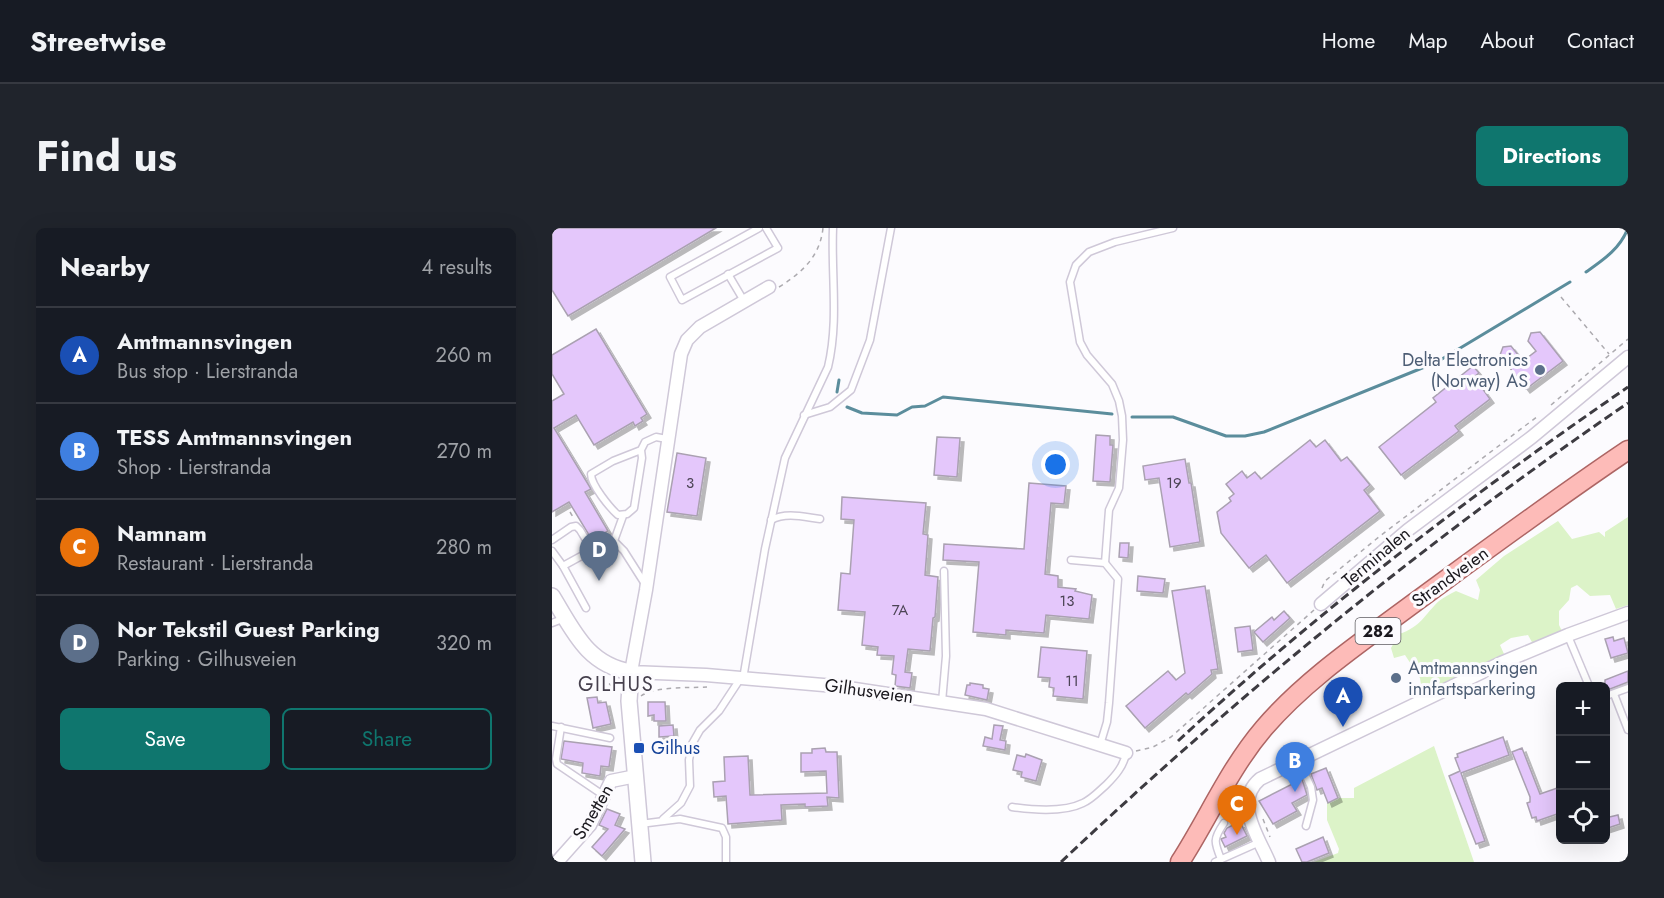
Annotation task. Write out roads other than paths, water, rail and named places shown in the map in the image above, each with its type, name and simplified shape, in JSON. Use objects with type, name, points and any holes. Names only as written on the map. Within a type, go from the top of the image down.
[{"type":"main road","name":"Strandveien","points":[[1180,862],[1237,763],[1266,726],[1295,697],[1401,613],[1628,450]]},
{"type":"street","points":[[643,862],[629,701],[631,672],[681,354],[687,340],[700,327],[774,287]]},
{"type":"street","name":"Terminalen","points":[[1320,604],[1408,530],[1532,437],[1628,357]]},
{"type":"street","points":[[552,596],[559,620],[594,657],[615,669],[631,672]]},
{"type":"street","points":[[1269,862],[1247,810],[1247,796],[1260,779],[1468,678],[1568,635],[1628,613]]},
{"type":"street","name":"Gilhusveien","points":[[631,672],[706,675],[835,686],[986,709],[1126,753]]},
{"type":"street","name":"Smetten","points":[[557,862],[590,825],[611,781],[636,777]]},
{"type":"lane","points":[[759,228],[670,277],[682,300],[778,248],[766,228]]},
{"type":"lane","points":[[663,819],[681,803],[690,786],[689,760],[692,744],[700,730],[719,711],[744,673],[771,520],[785,458],[828,367],[832,353],[835,292],[832,254],[833,228]]},
{"type":"lane","points":[[804,415],[830,407],[851,390],[870,340],[891,228]]},
{"type":"lane","points":[[1100,746],[1107,722],[1118,579],[1106,563],[1109,510],[1119,488],[1123,440],[1122,416],[1112,384],[1080,342],[1070,282],[1076,266],[1089,252],[1115,242],[1173,228]]},
{"type":"lane","points":[[728,274],[745,301]]},
{"type":"lane","points":[[641,450],[613,461],[591,474],[591,479],[618,515],[623,516],[632,512],[634,508],[642,458],[641,450],[645,442],[656,437],[667,438]]},
{"type":"lane","points":[[771,520],[789,515],[820,519]]},
{"type":"lane","points":[[614,541],[623,516]]},
{"type":"lane","points":[[552,540],[576,526],[592,550]]},
{"type":"lane","points":[[563,566],[609,541],[614,541],[624,551],[646,584]]},
{"type":"lane","points":[[552,551],[586,608]]},
{"type":"lane","points":[[1071,560],[1106,563]]},
{"type":"lane","points":[[942,702],[946,656],[944,571]]},
{"type":"lane","points":[[1568,635],[1587,682]]},
{"type":"lane","points":[[1610,695],[1628,688]]},
{"type":"lane","points":[[1614,694],[1628,730]]},
{"type":"lane","points":[[552,726],[610,738]]},
{"type":"lane","points":[[561,728],[557,764],[603,795]]},
{"type":"lane","points":[[1012,807],[1064,808],[1084,802],[1117,772],[1126,753]]},
{"type":"lane","points":[[1299,760],[1311,787],[1313,800],[1306,826]]},
{"type":"lane","points":[[640,824],[663,819],[680,819],[722,828],[726,837],[726,862]]},
{"type":"lane","points":[[1224,823],[1214,843],[1218,861],[1260,842]]},
{"type":"waterway","points":[[1586,272],[1616,248],[1628,228]]},
{"type":"waterway","points":[[1132,417],[1173,417],[1226,436],[1245,436],[1264,432],[1437,362],[1570,282]]},
{"type":"waterway","points":[[837,392],[839,380]]},
{"type":"waterway","points":[[847,407],[862,413],[897,415],[912,407],[925,406],[943,397],[1112,414]]},
{"type":"railway","points":[[1178,741],[1285,646],[1341,600],[1454,512],[1628,387]]},
{"type":"railway","points":[[1061,862],[1196,739],[1335,621],[1480,509],[1628,403]]},
{"type":"place","name":"Delta Electronics (Norway) AS","points":[[1540,370]]},
{"type":"place","name":"Nor Tekstil Guest Parking","points":[[599,581]]},
{"type":"place","name":"Amtmannsvingen innfartsparkering","points":[[1396,678]]},
{"type":"place","name":"Amtmannsvingen","points":[[1343,727]]},
{"type":"place","name":"Gilhus","points":[[639,748]]},
{"type":"place","name":"TESS Amtmannsvingen","points":[[1295,792]]},
{"type":"place","name":"Namnam","points":[[1237,835]]},
{"type":"district","name":"GILHUS","points":[[616,684]]}]
